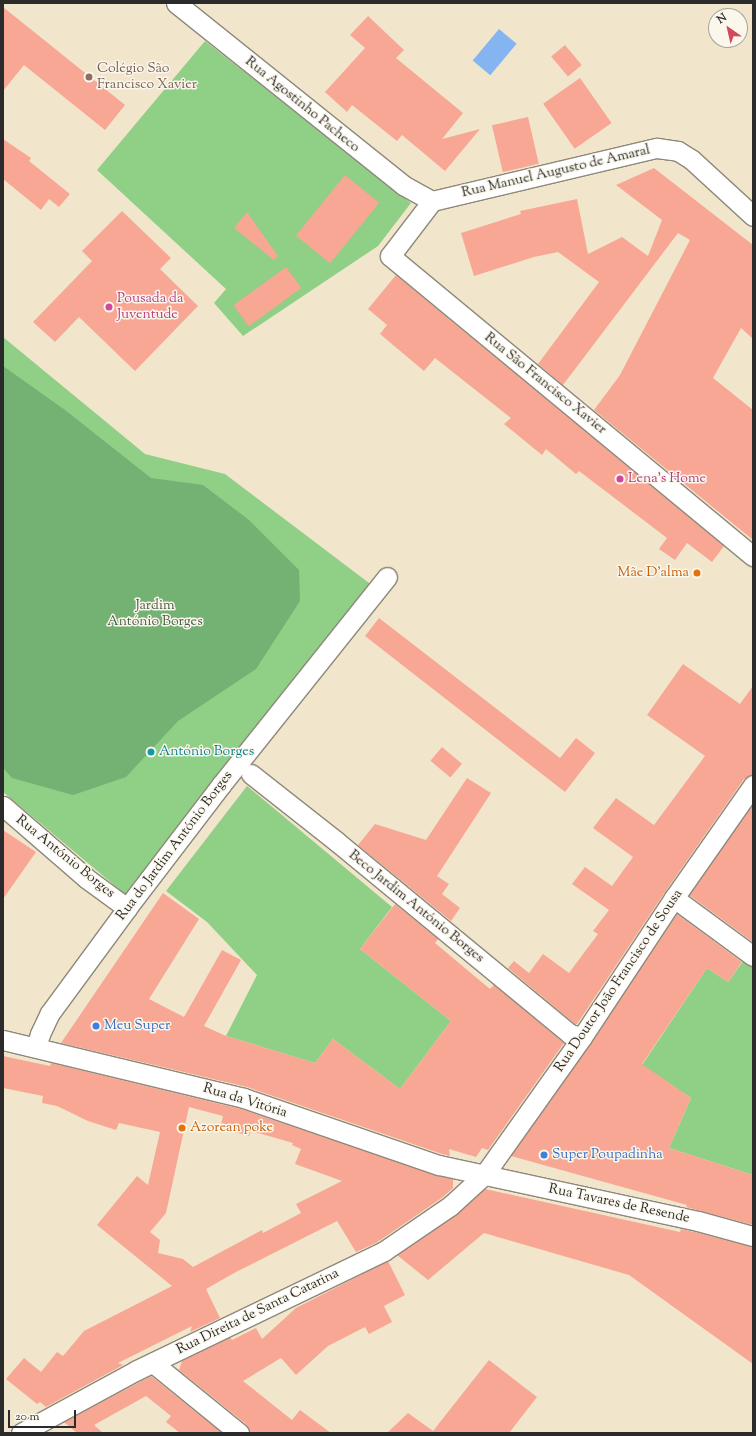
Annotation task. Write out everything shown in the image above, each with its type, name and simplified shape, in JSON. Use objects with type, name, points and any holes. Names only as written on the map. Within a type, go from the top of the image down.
[{"type":"street","name":"Rua Agostinho Pacheco","points":[[176,3],[403,185],[432,201]]},
{"type":"street","name":"Rua Manuel Augusto de Amaral","points":[[432,201],[657,148],[678,151],[691,159],[753,216]]},
{"type":"street","name":"Rua São Francisco Xavier","points":[[432,201],[390,256],[749,552]]},
{"type":"street","name":"Rua do Jardim António Borges","points":[[36,1047],[50,1012],[127,908],[221,784],[387,578]]},
{"type":"street","name":"Beco Jardim António Borges","points":[[251,774],[336,841],[570,1034],[582,1038]]},
{"type":"street","name":"Rua Doutor João Francisco de Sousa","points":[[484,1175],[582,1038],[674,898],[753,785]]},
{"type":"street","name":"Rua António Borges","points":[[3,806],[86,878],[127,908]]},
{"type":"street","points":[[674,898],[753,956]]},
{"type":"street","name":"Rua da Vitória","points":[[3,1040],[244,1098],[439,1165],[484,1175]]},
{"type":"street","name":"Rua Tavares de Resende","points":[[484,1175],[698,1221],[753,1236]]},
{"type":"street","name":"Rua Direita de Santa Catarina","points":[[22,1433],[153,1363],[384,1251],[450,1206],[484,1175]]},
{"type":"street","points":[[153,1363],[239,1433]]},
{"type":"green space","points":[[205,41],[411,203],[378,246],[243,336],[214,303],[226,289],[97,170]]},
{"type":"green space","name":"Jardim António Borges","points":[[3,337],[145,454],[225,474],[373,586],[126,895],[3,792]]},
{"type":"green space","name":"Jardim António Borges","points":[[3,366],[65,410],[151,478],[203,485],[249,520],[299,570],[300,601],[256,669],[178,721],[126,777],[73,795],[12,778],[3,768]]},
{"type":"green space","points":[[247,786],[392,907],[360,949],[451,1021],[400,1089],[333,1039],[315,1063],[226,1036],[257,975],[207,922],[166,891]]},
{"type":"green space","points":[[744,960],[753,967],[753,1175],[669,1148],[691,1098],[642,1065],[707,968],[728,982]]},
{"type":"water","points":[[499,29],[517,44],[490,75],[473,60]]},
{"type":"building","points":[[3,7],[125,105],[105,130],[24,65],[3,91]]},
{"type":"building","points":[[368,16],[404,50],[396,58],[463,113],[442,139],[480,129],[445,171],[402,135],[397,141],[352,105],[347,112],[325,92],[365,48],[350,35]]},
{"type":"building","points":[[565,45],[582,65],[568,76],[551,57]]},
{"type":"building","points":[[580,78],[612,123],[575,149],[543,104]]},
{"type":"building","points":[[528,117],[539,164],[503,172],[492,125]]},
{"type":"building","points":[[3,139],[31,158],[29,161],[70,194],[59,207],[49,199],[41,210],[3,179]]},
{"type":"building","points":[[654,168],[753,245],[753,339],[741,328],[713,378],[753,410],[753,540],[594,410],[620,375],[690,240],[678,233],[563,385],[538,364],[599,282],[558,252],[534,257],[474,276],[461,233],[521,214],[520,211],[577,199],[588,254],[622,237],[648,256],[662,220],[616,185]]},
{"type":"building","points":[[345,175],[379,203],[330,263],[296,236]]},
{"type":"building","points":[[122,211],[171,258],[160,269],[198,306],[135,371],[79,317],[55,342],[33,322],[92,261],[82,251]]},
{"type":"building","points":[[247,212],[278,256],[274,260],[234,228]]},
{"type":"building","points":[[286,267],[301,288],[249,326],[233,305]]},
{"type":"building","points":[[396,275],[724,546],[712,562],[687,543],[675,560],[659,549],[667,538],[579,471],[576,474],[546,449],[542,455],[504,424],[511,418],[435,358],[424,371],[380,334],[387,325],[368,309]]},
{"type":"building","points":[[379,618],[560,758],[576,738],[595,753],[565,792],[365,636]]},
{"type":"building","points":[[683,664],[740,704],[753,686],[753,774],[744,779],[665,892],[577,1024],[575,1024],[508,968],[514,961],[529,973],[543,954],[569,973],[598,934],[593,931],[609,910],[572,884],[585,867],[612,886],[633,857],[593,828],[616,798],[654,825],[705,756],[647,715]]},
{"type":"building","points":[[442,747],[462,764],[450,778],[430,761]]},
{"type":"building","points":[[467,778],[491,793],[437,876],[449,884],[442,894],[460,908],[451,921],[358,845],[375,824],[426,840]]},
{"type":"building","points":[[753,804],[753,942],[689,895]]},
{"type":"building","points":[[3,830],[36,852],[3,899]]},
{"type":"building","points":[[163,893],[199,919],[149,999],[184,1017],[222,950],[241,960],[204,1026],[226,1036],[315,1063],[333,1039],[400,1089],[451,1021],[360,949],[395,904],[438,939],[435,943],[490,989],[494,985],[564,1043],[488,1150],[482,1148],[476,1157],[449,1149],[450,1156],[442,1154],[247,1087],[61,1043]]},
{"type":"building","points":[[677,914],[742,962],[728,982],[707,968],[642,1064],[691,1098],[669,1148],[753,1175],[753,1225],[511,1156],[591,1043]]},
{"type":"building","points":[[3,1056],[50,1066],[51,1063],[241,1109],[436,1175],[453,1179],[453,1188],[443,1197],[379,1241],[378,1240],[378,1242],[356,1252],[337,1221],[236,1272],[206,1289],[220,1318],[190,1332],[192,1326],[118,1363],[123,1365],[46,1407],[40,1402],[37,1404],[6,1379],[24,1358],[41,1372],[57,1352],[63,1356],[84,1331],[172,1286],[97,1225],[137,1176],[148,1185],[160,1132],[119,1123],[116,1130],[88,1121],[57,1106],[42,1103],[43,1096],[3,1088]],"holes":[[[189,1107],[223,1116],[220,1128],[249,1136],[251,1131],[293,1143],[292,1145],[301,1149],[295,1164],[342,1181],[296,1204],[301,1213],[263,1233],[262,1230],[193,1267],[183,1259],[158,1253],[160,1240],[150,1232],[166,1213]]]},
{"type":"building","points":[[485,1189],[680,1232],[681,1229],[695,1232],[753,1247],[753,1364],[629,1275],[484,1233],[428,1280],[397,1255],[456,1215]]},
{"type":"building","points":[[388,1261],[405,1295],[384,1306],[392,1322],[369,1334],[365,1327],[328,1346],[296,1375],[281,1358],[243,1381],[292,1420],[300,1410],[331,1433],[250,1433],[246,1424],[179,1370],[182,1361],[230,1337],[232,1340],[256,1328],[262,1339],[296,1308]]},
{"type":"building","points":[[489,1360],[537,1397],[509,1433],[387,1433],[408,1413],[433,1431]]},
{"type":"building","points":[[151,1376],[222,1433],[180,1433],[166,1422],[171,1416],[146,1396],[94,1425],[103,1433],[77,1433],[64,1422]]},
{"type":"place","name":"Colégio São Francisco Xavier","points":[[89,77]]},
{"type":"place","name":"Pousada da Juventude","points":[[109,307]]},
{"type":"place","name":"Lena's Home","points":[[620,479]]},
{"type":"place","name":"Mãe D’alma","points":[[697,573]]},
{"type":"place","name":"António Borges","points":[[151,752]]},
{"type":"place","name":"Meu Super","points":[[96,1026]]},
{"type":"place","name":"Azorean poke","points":[[182,1128]]},
{"type":"place","name":"Super Poupadinha","points":[[544,1155]]}]
